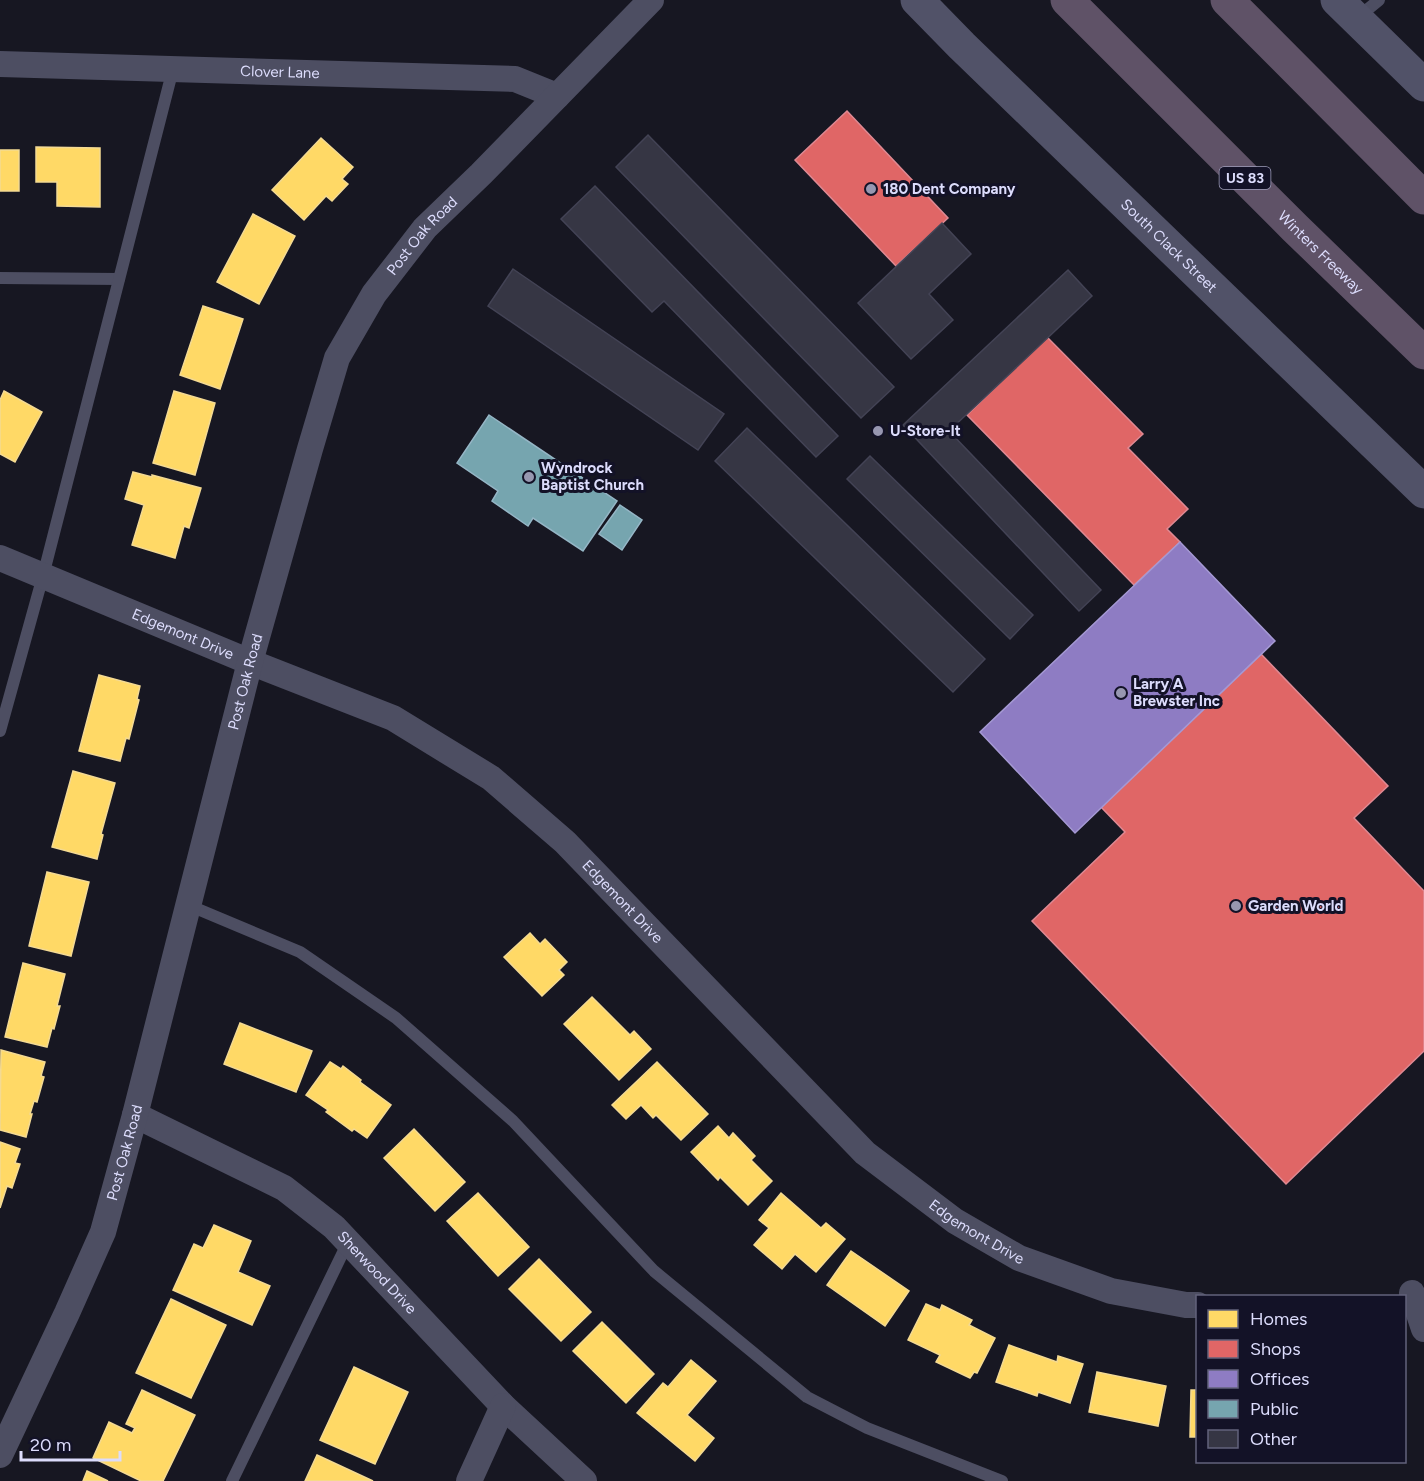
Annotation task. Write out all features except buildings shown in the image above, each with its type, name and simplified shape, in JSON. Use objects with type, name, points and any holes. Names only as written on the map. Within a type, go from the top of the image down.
[{"type":"highway","name":"Winters Freeway","points":[[1067,0],[1295,228],[1424,353]]},
{"type":"highway","points":[[1227,0],[1424,198]]},
{"type":"main road","name":"South Clack Street","points":[[917,0],[1424,492]]},
{"type":"main road","points":[[1358,6],[1424,85]]},
{"type":"street","name":"Post Oak Road","points":[[0,1455],[103,1232],[250,662],[337,358],[374,294],[424,228],[481,174],[651,0]]},
{"type":"street","name":"Clover Lane","points":[[0,64],[515,79],[557,96]]},
{"type":"street","name":"Edgemont Drive","points":[[0,558],[250,662],[393,718],[491,778],[565,842],[865,1154],[956,1221],[1019,1258],[1111,1291],[1196,1305]]},
{"type":"street","name":"Sherwood Drive","points":[[135,1115],[284,1188],[334,1227],[503,1406],[584,1481]]},
{"type":"street","points":[[1409,1294],[1424,1329]]},
{"type":"street","points":[[469,1481],[503,1406]]},
{"type":"lane","points":[[0,731],[43,576],[173,69]]},
{"type":"lane","points":[[0,278],[119,279]]},
{"type":"lane","points":[[188,905],[300,952],[396,1018],[513,1121],[654,1271],[807,1397],[867,1428],[1002,1481]]},
{"type":"lane","points":[[232,1481],[348,1241]]},
{"type":"place","name":"180 Dent Company","points":[[871,189]]},
{"type":"place","name":"U-Store-It","points":[[878,431]]},
{"type":"place","name":"Wyndrock Baptist Church","points":[[529,477]]},
{"type":"place","name":"Larry A Brewster Inc","points":[[1121,693]]},
{"type":"place","name":"Garden World","points":[[1236,906]]}]
